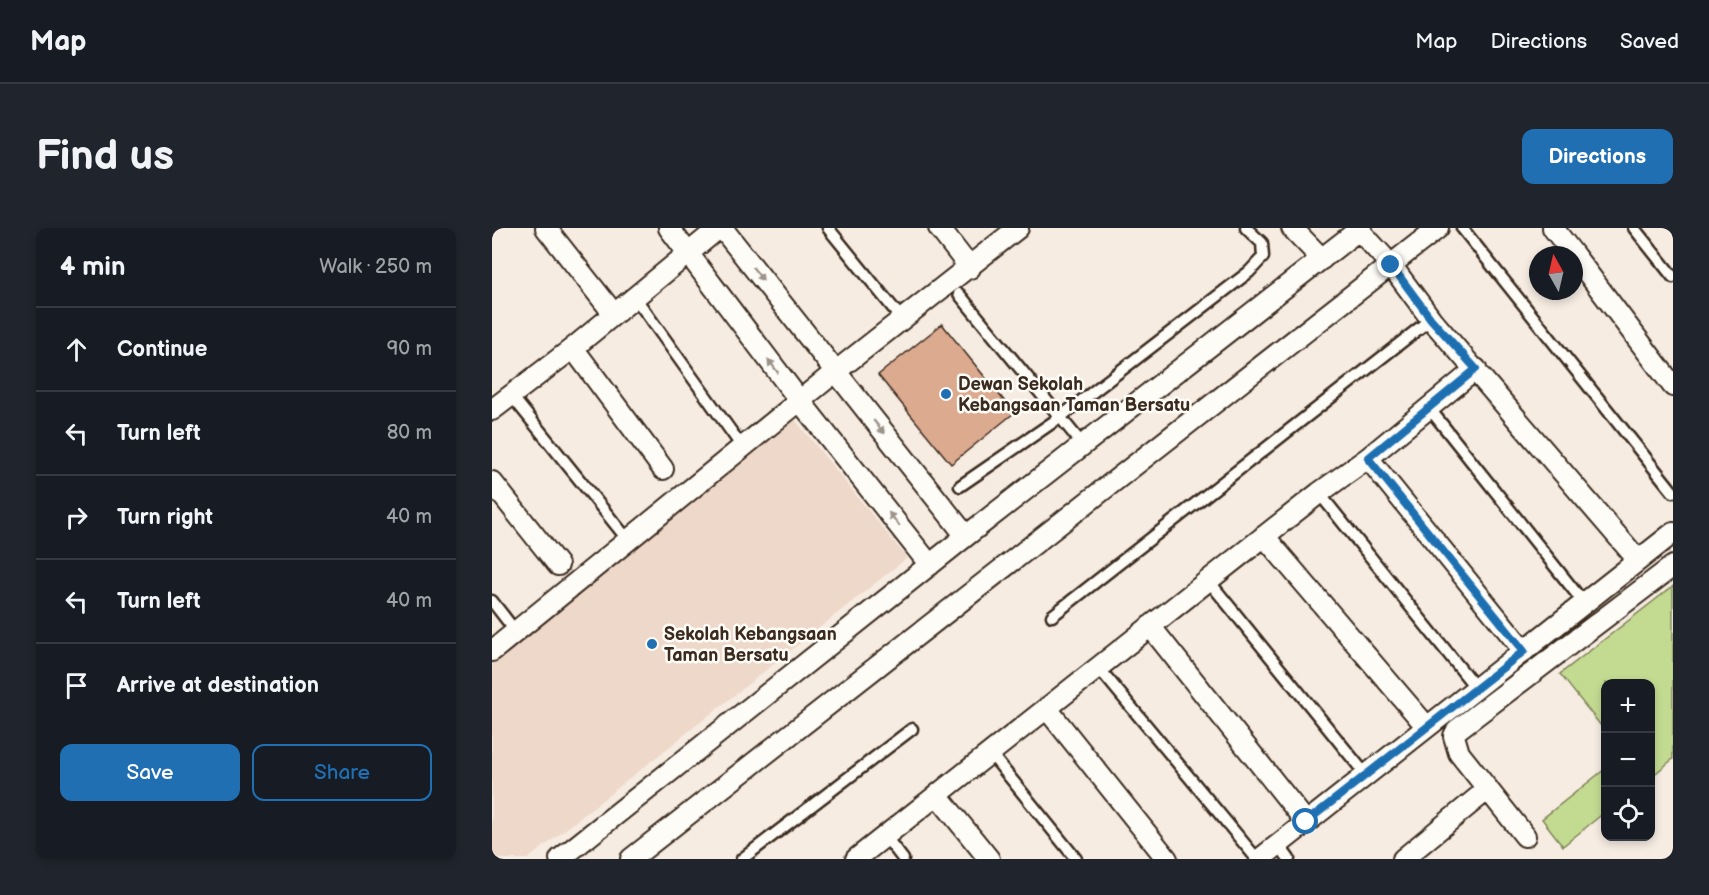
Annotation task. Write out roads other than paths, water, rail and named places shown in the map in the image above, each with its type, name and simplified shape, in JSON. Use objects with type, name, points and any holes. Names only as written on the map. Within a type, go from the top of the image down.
[{"type":"street","points":[[546,228],[614,314]]},
{"type":"street","points":[[492,410],[573,348],[720,228],[966,537]]},
{"type":"street","points":[[939,228],[970,268]]},
{"type":"street","points":[[492,651],[835,372],[1018,228]]},
{"type":"street","points":[[1292,228],[1322,258]]},
{"type":"street","points":[[631,859],[1438,228]]},
{"type":"street","points":[[1553,228],[1567,246]]},
{"type":"street","points":[[672,229],[800,401],[930,565]]},
{"type":"street","points":[[560,859],[930,565],[1360,229],[1391,265],[1431,319],[1638,560]]},
{"type":"street","points":[[1583,267],[1673,386]]},
{"type":"street","points":[[573,348],[663,469]]},
{"type":"street","points":[[856,859],[1048,710],[1098,667],[1264,536],[1368,458],[1476,369]]},
{"type":"street","points":[[1368,458],[1524,651]]},
{"type":"street","points":[[492,482],[558,564]]},
{"type":"street","points":[[1258,859],[1284,852],[1306,822],[1673,533]]},
{"type":"street","points":[[1264,536],[1427,727]]},
{"type":"street","points":[[1525,836],[1455,747],[1454,736],[1457,730],[1673,566]]},
{"type":"street","points":[[1150,626],[1306,822]]},
{"type":"street","points":[[1048,710],[1167,859]]},
{"type":"street","points":[[1403,859],[1488,789]]},
{"type":"street","points":[[938,796],[989,859]]},
{"type":"lane","points":[[828,228],[902,319]]},
{"type":"lane","points":[[960,486],[1059,418],[1249,272],[1263,257],[1262,243],[1246,228]]},
{"type":"lane","points":[[1462,228],[1673,492]]},
{"type":"lane","points":[[1634,228],[1673,277]]},
{"type":"lane","points":[[959,294],[1083,445]]},
{"type":"lane","points":[[634,296],[743,448]]},
{"type":"lane","points":[[1052,616],[1431,319]]},
{"type":"lane","points":[[511,395],[628,540]]},
{"type":"lane","points":[[1428,408],[1584,603]]},
{"type":"lane","points":[[1319,493],[1476,688]]},
{"type":"lane","points":[[1208,580],[1366,775]]},
{"type":"lane","points":[[492,601],[516,632]]},
{"type":"lane","points":[[1098,667],[1258,859]]},
{"type":"lane","points":[[742,859],[912,729]]},
{"type":"lane","points":[[991,754],[1076,859]]},
{"type":"lane","points":[[885,836],[903,859]]},
{"type":"place","name":"Dewan Sekolah Kebangsaan Taman Bersatu","points":[[946,394]]},
{"type":"place","name":"Sekolah Kebangsaan Taman Bersatu","points":[[652,644]]}]
